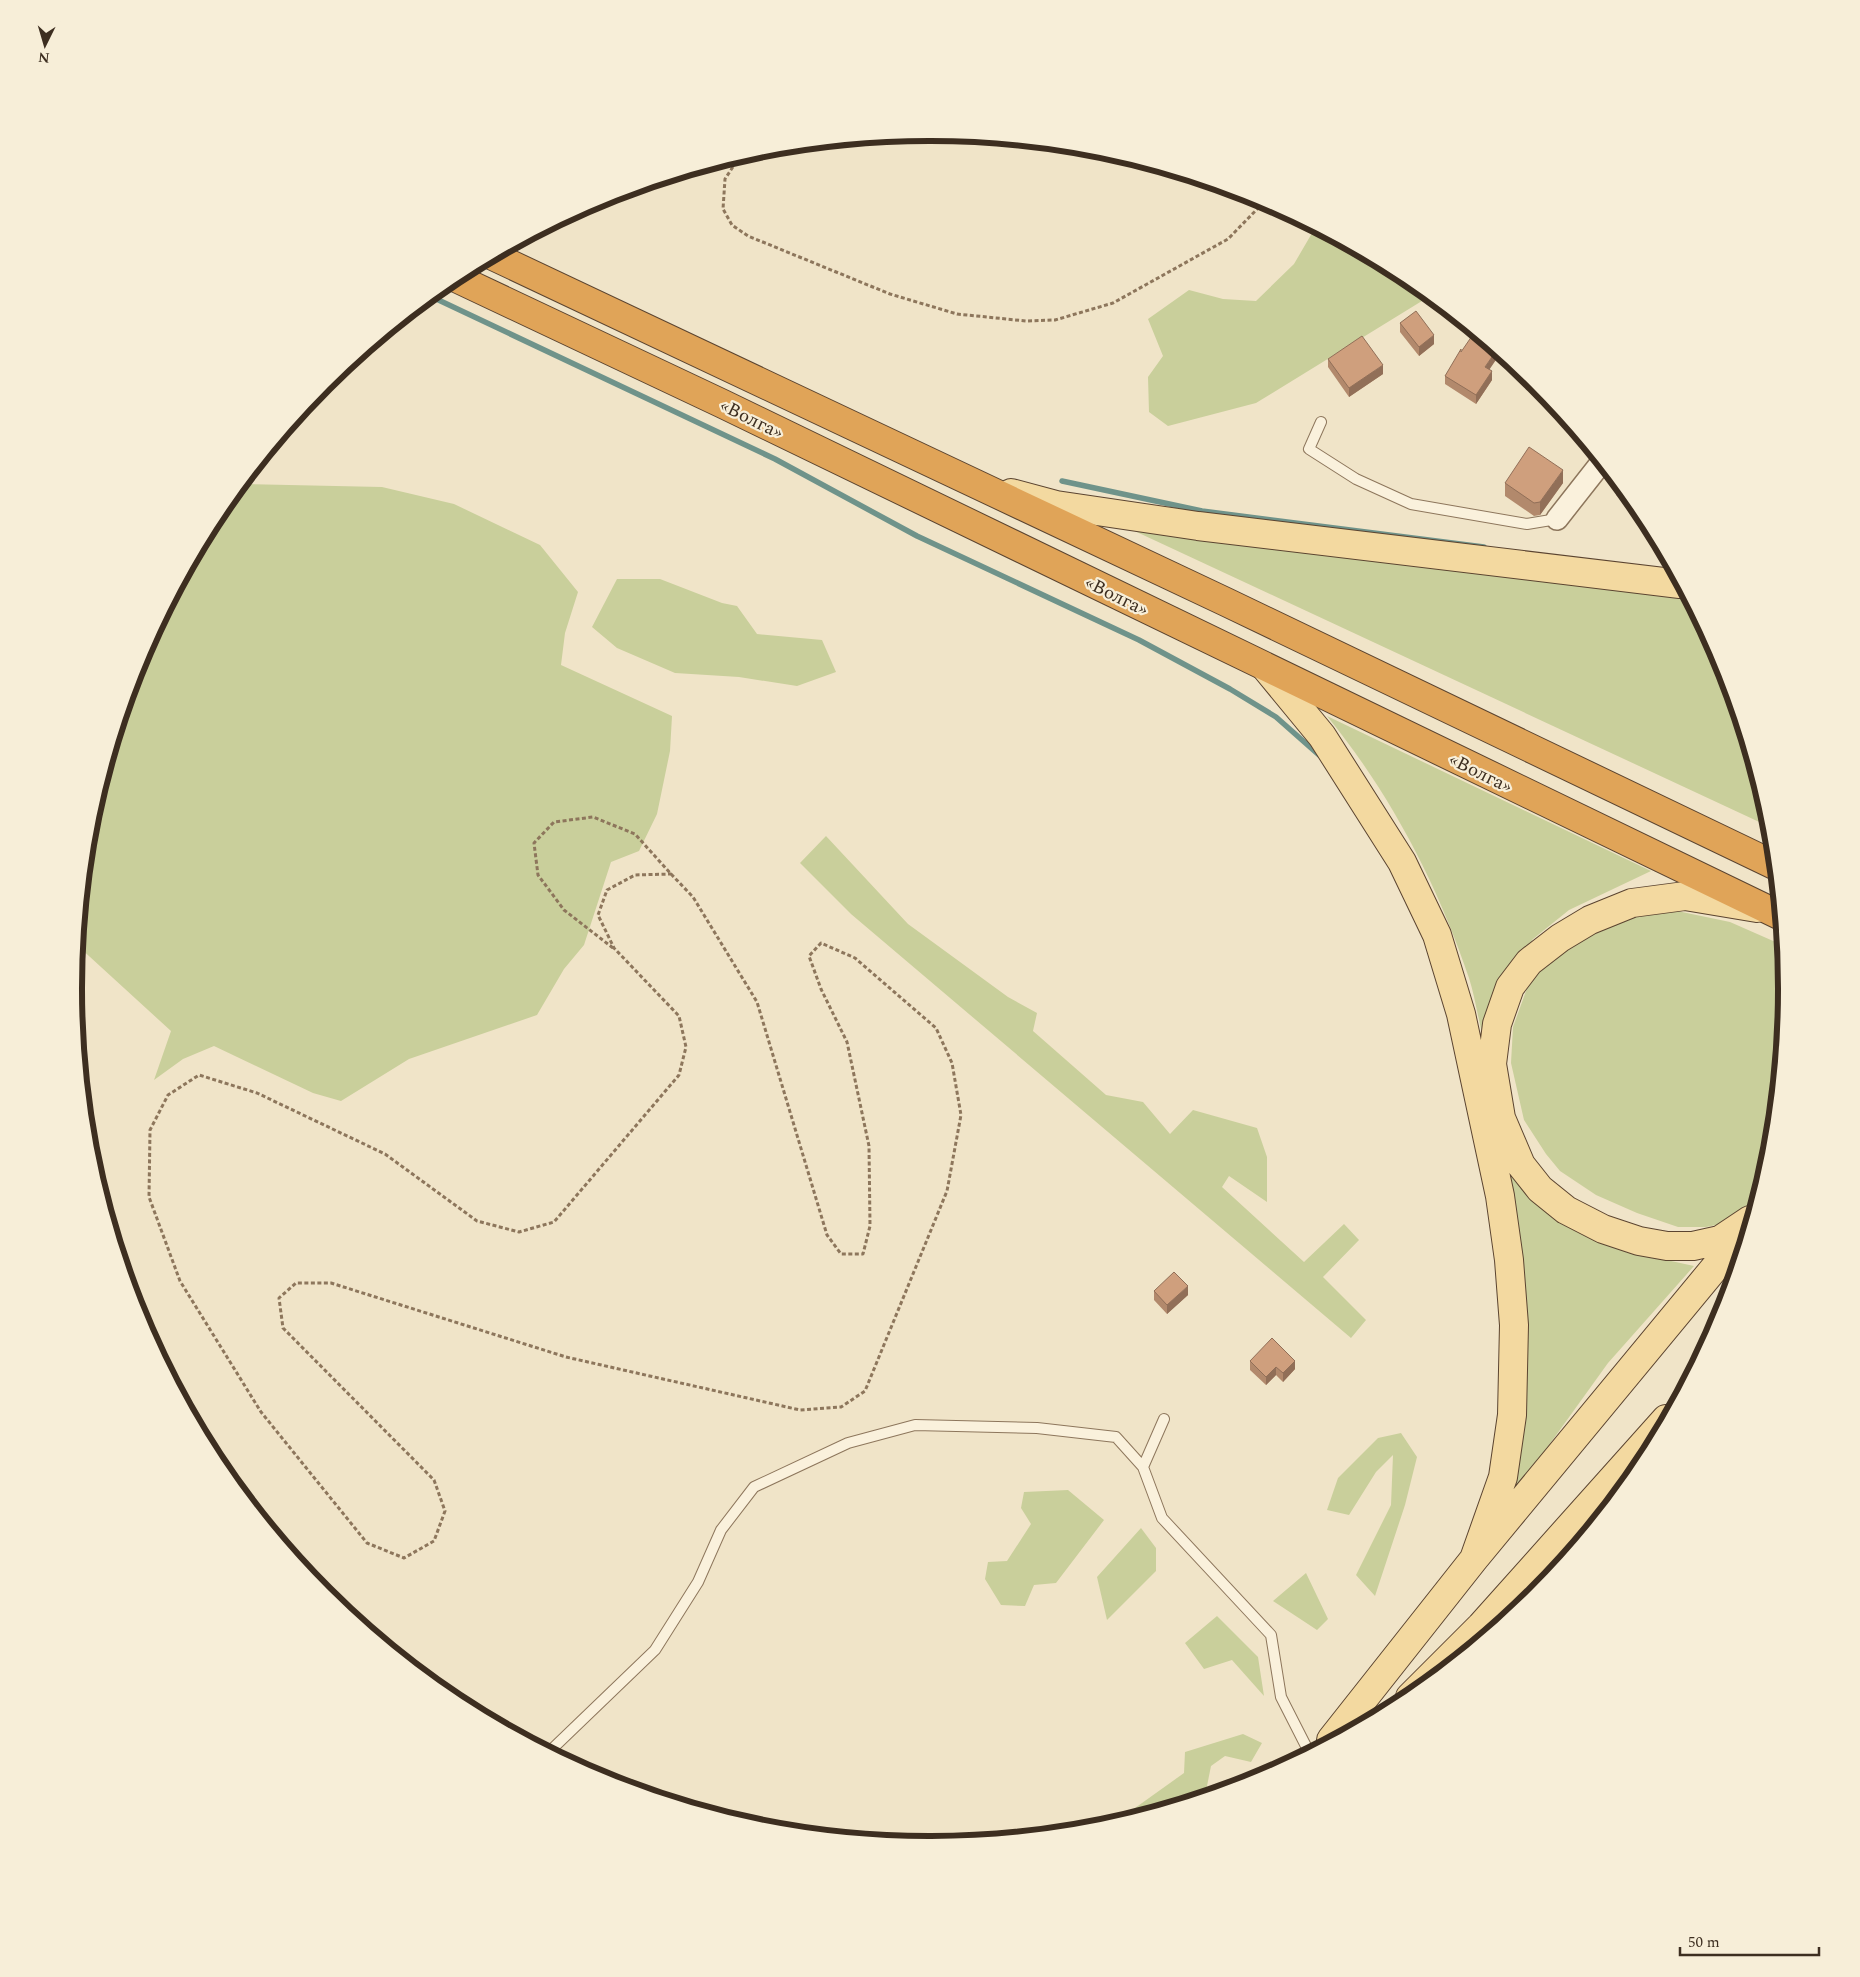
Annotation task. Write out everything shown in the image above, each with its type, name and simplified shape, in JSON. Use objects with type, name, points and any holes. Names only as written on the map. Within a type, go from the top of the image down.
[{"type":"highway","name":"«Волга»","points":[[499,259],[972,482],[1767,862]]},
{"type":"highway","name":"«Волга»","points":[[463,281],[724,404],[1773,912]]},
{"type":"main road","points":[[972,482],[1056,505],[1198,526],[1674,583]]},
{"type":"main road","points":[[1266,668],[1322,736],[1402,862],[1437,935],[1461,1014],[1500,1196],[1509,1260],[1514,1325],[1512,1415],[1503,1477],[1474,1559]]},
{"type":"main road","points":[[1744,1224],[1720,1240],[1693,1246],[1667,1246],[1638,1241],[1603,1229],[1566,1210],[1540,1189],[1521,1165],[1501,1118],[1492,1064],[1497,1024],[1510,987],[1530,962],[1560,938],[1590,920],[1632,903],[1684,896],[1773,912]]},
{"type":"main road","points":[[1338,1731],[1474,1559],[1740,1238]]},
{"type":"main road","points":[[1446,1661],[1481,1626],[1646,1442]]},
{"type":"main road","points":[[1481,1626],[1503,1613]]},
{"type":"street","points":[[1556,519],[1597,467]]},
{"type":"lane","points":[[1321,422],[1309,449],[1356,479],[1411,504],[1526,524],[1556,519]]},
{"type":"lane","points":[[1143,1467],[1164,1419]]},
{"type":"lane","points":[[553,1748],[655,1650],[698,1582],[721,1530],[754,1487],[848,1443],[915,1425],[1037,1428],[1116,1437],[1143,1467],[1162,1518],[1271,1635],[1281,1697],[1307,1748]]},
{"type":"path","points":[[735,164],[725,179],[722,209],[732,225],[748,236],[890,294],[957,314],[1026,321],[1055,320],[1113,303],[1228,240],[1258,208]]},
{"type":"path","points":[[593,817],[635,834],[670,874],[693,897],[757,1002],[826,1235],[841,1254],[863,1254],[870,1226],[869,1146],[846,1042],[821,989],[809,956],[821,943],[855,958],[936,1028],[952,1063],[961,1115],[947,1191],[865,1391],[842,1407],[800,1410],[566,1357],[331,1283],[296,1283],[278,1298],[283,1328],[434,1480],[445,1511],[434,1541],[404,1558],[367,1543],[261,1412],[180,1280],[149,1197],[150,1130],[168,1095],[199,1074],[257,1094],[385,1154],[477,1221],[519,1232],[554,1222],[679,1075],[686,1048],[679,1016],[614,948],[564,910],[538,875],[534,842],[554,822],[593,817]]},
{"type":"path","points":[[614,948],[598,915],[607,890],[635,875],[670,874]]},
{"type":"green space","points":[[1313,232],[1354,255],[1423,300],[1256,403],[1168,426],[1149,412],[1148,377],[1163,356],[1148,319],[1189,290],[1223,299],[1256,301],[1294,264]]},
{"type":"green space","points":[[250,484],[382,487],[454,504],[540,545],[578,592],[565,633],[561,665],[672,716],[670,751],[657,814],[639,851],[611,862],[584,945],[564,969],[537,1015],[409,1059],[341,1101],[313,1093],[214,1046],[183,1059],[154,1080],[171,1031],[83,951],[90,878],[99,823],[111,769],[127,716],[147,664],[170,614],[196,565],[225,518]]},
{"type":"green space","points":[[1126,527],[1680,595],[1713,664],[1733,716],[1749,769],[1761,823]]},
{"type":"green space","points":[[617,579],[660,579],[722,603],[737,606],[757,634],[822,640],[836,672],[797,686],[739,677],[675,673],[617,648],[592,627]]},
{"type":"green space","points":[[1327,716],[1651,871],[1569,910],[1533,939],[1505,976],[1483,1037],[1469,978],[1427,874],[1410,840],[1371,776]]},
{"type":"green space","points":[[826,836],[908,924],[1008,997],[1037,1013],[1033,1031],[1106,1095],[1143,1102],[1170,1134],[1193,1110],[1257,1128],[1267,1157],[1267,1202],[1229,1176],[1222,1187],[1304,1262],[1344,1224],[1359,1240],[1323,1277],[1366,1320],[1351,1338],[851,914],[800,863]]},
{"type":"green space","points":[[1663,908],[1730,922],[1776,942],[1778,988],[1776,1044],[1761,1154],[1750,1205],[1726,1223],[1706,1227],[1678,1227],[1637,1213],[1596,1195],[1560,1171],[1546,1154],[1524,1120],[1511,1063],[1513,1027],[1530,980],[1560,947],[1619,917]]},
{"type":"green space","points":[[1501,1143],[1639,1254],[1694,1266],[1608,1363],[1498,1516],[1519,1434],[1527,1367],[1522,1255]]},
{"type":"green space","points":[[1401,1433],[1417,1457],[1405,1505],[1375,1596],[1356,1575],[1391,1505],[1393,1455],[1376,1472],[1349,1515],[1327,1510],[1338,1478],[1378,1438]]},
{"type":"green space","points":[[1068,1490],[1104,1520],[1056,1583],[1034,1585],[1025,1606],[1001,1605],[985,1579],[988,1562],[1007,1561],[1031,1524],[1021,1508],[1024,1492]]},
{"type":"green space","points":[[1141,1528],[1156,1548],[1156,1571],[1107,1620],[1097,1577]]},
{"type":"green space","points":[[1306,1573],[1328,1619],[1317,1630],[1273,1601]]},
{"type":"green space","points":[[1217,1616],[1258,1657],[1264,1696],[1232,1660],[1204,1669],[1185,1643]]},
{"type":"green space","points":[[1243,1734],[1262,1743],[1251,1762],[1225,1756],[1211,1766],[1206,1789],[1130,1812],[1184,1773],[1185,1752]]},
{"type":"building","points":[[1416,311],[1434,335],[1419,347],[1400,323]]},
{"type":"building","points":[[1362,336],[1383,365],[1349,388],[1328,359]]},
{"type":"building","points":[[1471,337],[1493,355],[1485,367],[1492,371],[1476,395],[1445,376],[1461,349],[1461,352]]},
{"type":"building","points":[[1529,447],[1563,470],[1540,502],[1534,503],[1505,483]]},
{"type":"building","points":[[1174,1272],[1188,1286],[1167,1305],[1154,1291]]},
{"type":"building","points":[[1272,1338],[1295,1361],[1283,1373],[1276,1367],[1266,1377],[1250,1361]]},
{"type":"waterway","points":[[437,299],[775,459],[917,536],[1139,640],[1230,689],[1276,717],[1319,755]]},
{"type":"waterway","points":[[1062,481],[1202,511],[1484,547]]}]
